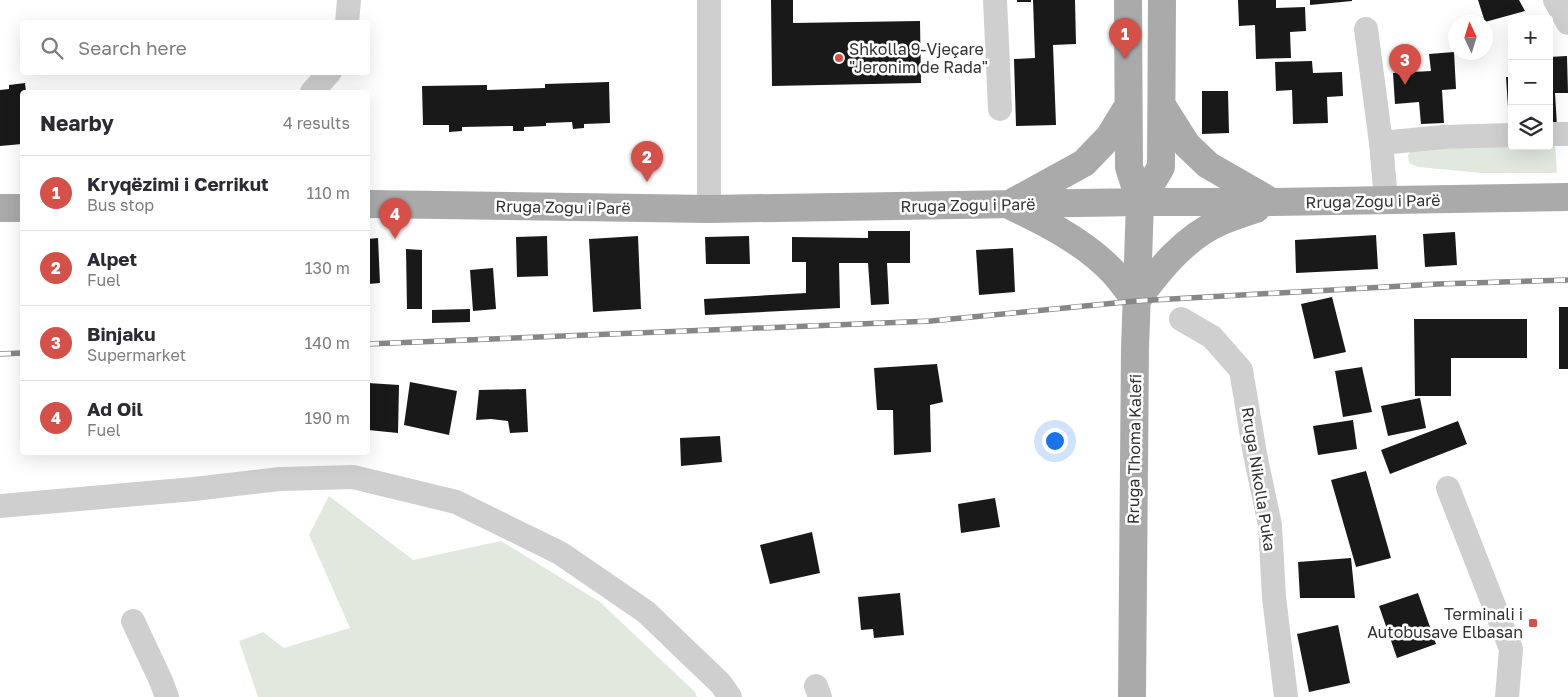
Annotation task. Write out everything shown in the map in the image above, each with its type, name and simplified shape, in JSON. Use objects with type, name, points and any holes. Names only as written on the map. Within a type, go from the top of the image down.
[{"type":"main road","name":"Rruga Thoma Kalefi","points":[[1128,0],[1129,167],[1140,202],[1136,301],[1132,697]]},
{"type":"main road","name":"Rruga Thoma Kalefi","points":[[1140,202],[1161,167],[1162,0]]},
{"type":"main road","points":[[1007,205],[1084,163],[1109,137],[1128,106]]},
{"type":"main road","points":[[1162,106],[1187,145],[1208,165],[1274,202]]},
{"type":"main road","name":"Rruga Zogu i Parë","points":[[370,204],[709,209],[1386,200],[1567,193]]},
{"type":"main road","points":[[1007,205],[1045,222],[1089,251],[1114,273],[1136,301],[1157,272],[1184,244],[1219,222],[1274,202]]},
{"type":"main road","points":[[0,208],[20,208]]},
{"type":"street","points":[[347,20],[349,0]]},
{"type":"street","points":[[709,0],[709,209]]},
{"type":"street","points":[[995,0],[1000,109]]},
{"type":"street","points":[[1555,0],[1568,23]]},
{"type":"street","points":[[1366,29],[1381,144],[1386,200]]},
{"type":"street","points":[[314,90],[327,75]]},
{"type":"street","points":[[1553,134],[1568,134]]},
{"type":"street","points":[[1381,144],[1443,137],[1508,135]]},
{"type":"street","name":"Rruga Nikolla Puka","points":[[1181,319],[1212,337],[1241,370],[1255,454],[1270,525],[1274,597],[1286,697]]},
{"type":"street","points":[[0,506],[185,490],[280,479],[353,477],[456,502],[560,552],[646,612],[721,684],[730,697]]},
{"type":"street","points":[[1448,488],[1511,649],[1507,697]]},
{"type":"street","points":[[133,621],[167,697]]},
{"type":"shaded area","points":[[1553,144],[1555,144],[1557,173],[1482,173],[1418,167],[1409,163],[1408,155],[1413,148],[1508,147],[1508,150],[1553,150]]},
{"type":"shaded area","points":[[329,496],[413,560],[501,541],[600,602],[695,692],[697,697],[258,697],[239,641],[263,632],[284,648],[350,628],[309,535]]},
{"type":"building","points":[[771,0],[793,0],[793,23],[920,21],[921,83],[772,86]]},
{"type":"building","points":[[1017,0],[1031,0],[1031,2],[1017,2]]},
{"type":"building","points":[[1033,0],[1075,0],[1076,44],[1053,45],[1056,125],[1016,126],[1014,59],[1035,58]]},
{"type":"building","points":[[1238,0],[1276,0],[1276,8],[1305,7],[1306,31],[1290,32],[1291,58],[1256,59],[1255,25],[1239,26]]},
{"type":"building","points":[[1310,0],[1352,0],[1352,1],[1310,5]]},
{"type":"building","points":[[1478,0],[1519,0],[1525,11],[1493,20],[1493,15],[1483,15]]},
{"type":"building","points":[[1448,52],[1448,60],[1454,60],[1456,89],[1442,90],[1444,123],[1421,124],[1419,102],[1395,104],[1393,73],[1431,71],[1429,54]]},
{"type":"building","points":[[1567,56],[1568,93],[1555,93],[1557,126],[1553,126],[1553,60],[1553,57]]},
{"type":"building","points":[[1312,61],[1313,73],[1342,72],[1343,96],[1327,97],[1328,123],[1293,124],[1292,90],[1276,91],[1275,62]]},
{"type":"building","points":[[1506,77],[1508,77],[1508,107]]},
{"type":"building","points":[[609,82],[610,123],[584,124],[584,128],[573,129],[572,122],[546,123],[546,126],[524,127],[524,131],[513,131],[513,126],[462,127],[462,131],[449,132],[449,125],[423,125],[422,86],[487,85],[487,90],[545,88],[545,84]]},
{"type":"building","points":[[25,83],[26,90],[20,90],[20,144],[0,146],[0,90],[9,89],[9,85]]},
{"type":"building","points":[[1202,91],[1228,91],[1229,133],[1202,134]]},
{"type":"building","points":[[868,231],[910,231],[910,263],[887,263],[889,304],[871,305],[868,263],[839,263],[840,308],[705,315],[704,299],[806,293],[806,262],[792,262],[792,237],[868,238]]},
{"type":"building","points":[[1455,232],[1457,265],[1425,267],[1423,234]]},
{"type":"building","points":[[1376,235],[1378,269],[1296,273],[1295,240]]},
{"type":"building","points":[[547,236],[548,276],[517,277],[516,237]]},
{"type":"building","points":[[638,236],[641,309],[593,312],[589,239]]},
{"type":"building","points":[[749,236],[750,264],[706,264],[705,237]]},
{"type":"building","points":[[378,238],[380,283],[370,284],[370,239]]},
{"type":"building","points":[[1013,248],[1015,292],[979,295],[976,250]]},
{"type":"building","points":[[406,249],[422,250],[422,309],[407,309]]},
{"type":"building","points":[[493,268],[496,309],[473,311],[470,270]]},
{"type":"building","points":[[1332,297],[1346,352],[1314,359],[1301,304]]},
{"type":"building","points":[[1559,307],[1568,307],[1568,369],[1559,369]]},
{"type":"building","points":[[470,309],[470,322],[432,323],[432,310]]},
{"type":"building","points":[[1414,319],[1527,319],[1527,358],[1451,358],[1451,396],[1415,396]]},
{"type":"building","points":[[937,364],[943,402],[930,405],[931,452],[894,455],[893,410],[877,410],[874,368]]},
{"type":"building","points":[[1362,367],[1372,412],[1343,417],[1335,371]]},
{"type":"building","points":[[410,382],[457,391],[449,435],[404,425]]},
{"type":"building","points":[[370,383],[399,385],[398,433],[370,430]]},
{"type":"building","points":[[526,389],[528,432],[510,433],[508,421],[476,420],[479,390]]},
{"type":"building","points":[[1420,398],[1426,428],[1388,436],[1381,406]]},
{"type":"building","points":[[1353,420],[1357,449],[1318,455],[1313,426]]},
{"type":"building","points":[[1458,421],[1467,444],[1390,474],[1381,450]]},
{"type":"building","points":[[720,436],[722,462],[681,466],[680,438]]},
{"type":"building","points":[[1366,471],[1391,558],[1356,567],[1331,480]]},
{"type":"building","points":[[995,498],[1000,527],[961,533],[958,504]]},
{"type":"building","points":[[812,532],[820,573],[770,584],[760,545]]},
{"type":"building","points":[[1351,558],[1355,598],[1300,598],[1298,562]]},
{"type":"building","points":[[900,593],[904,635],[874,638],[873,629],[861,630],[858,597]]},
{"type":"building","points":[[1418,593],[1436,644],[1397,658],[1379,606]]},
{"type":"building","points":[[1338,625],[1350,683],[1309,692],[1297,634]]},
{"type":"railway","points":[[370,344],[931,321],[1136,301],[1438,284],[1568,280]]},
{"type":"railway","points":[[0,354],[20,353]]},
{"type":"place","name":"Shkolla 9-Vjeçare \"Jeronim de Rada\"","points":[[839,58]]},
{"type":"place","name":"Kryqëzimi i Cerrikut","points":[[1125,59]]},
{"type":"place","name":"Binjaku","points":[[1405,85]]},
{"type":"place","name":"Alpet","points":[[647,182]]},
{"type":"place","name":"Ad Oil","points":[[395,239]]},
{"type":"place","name":"Terminali i Autobusave Elbasan","points":[[1533,623]]}]
